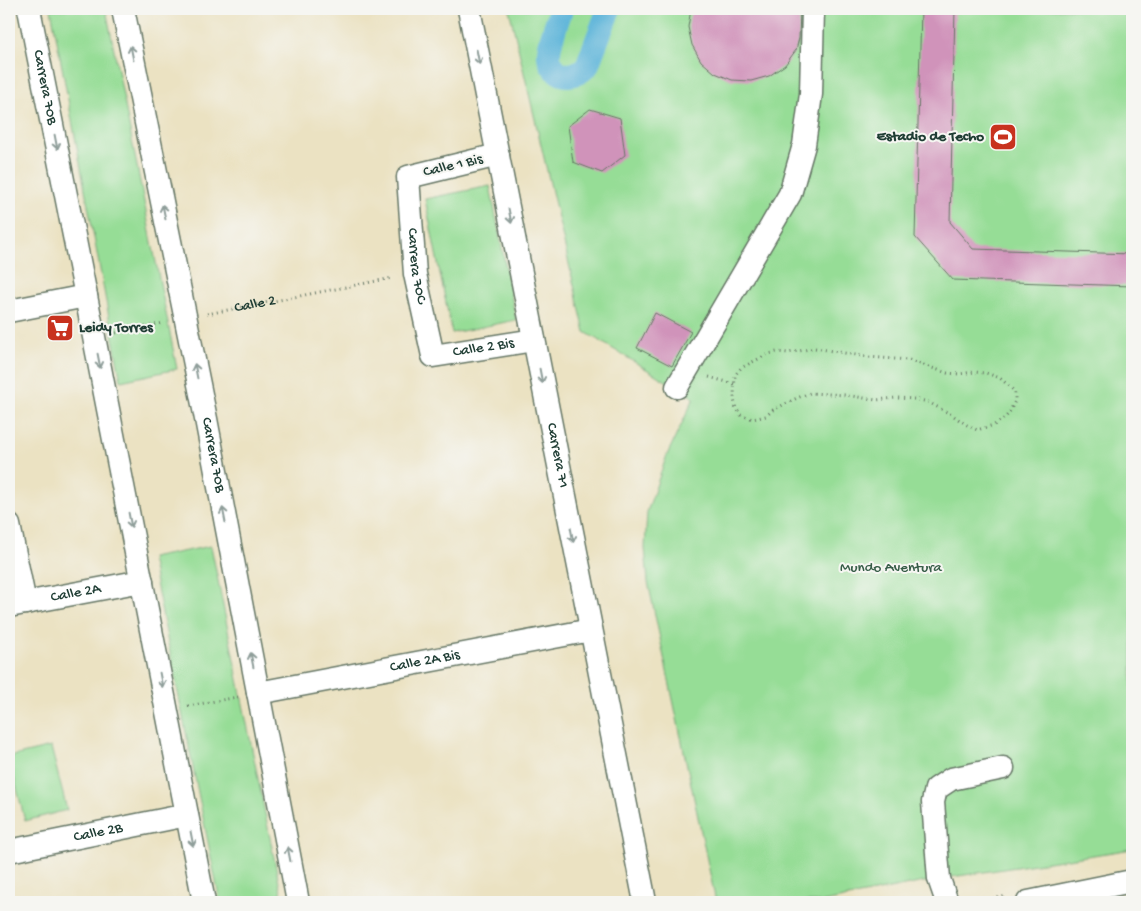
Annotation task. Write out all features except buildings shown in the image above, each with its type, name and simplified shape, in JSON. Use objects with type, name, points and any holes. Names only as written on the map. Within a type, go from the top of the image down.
[{"type":"street","name":"Carrera 70B","points":[[29,9],[204,902]]},
{"type":"street","name":"Carrera 70B","points":[[123,9],[186,319],[298,902]]},
{"type":"street","name":"Carrera 71","points":[[469,9],[645,902]]},
{"type":"street","points":[[677,387],[790,194],[804,145],[811,94],[813,9]]},
{"type":"street","name":"Calle 1 Bis","points":[[408,177],[498,155]]},
{"type":"street","name":"Carrera 70C","points":[[408,177],[415,274],[434,356]]},
{"type":"street","points":[[9,311],[86,296]]},
{"type":"street","name":"Calle 2 Bis","points":[[434,356],[534,340]]},
{"type":"street","points":[[9,525],[17,605]]},
{"type":"street","name":"Calle 2A","points":[[17,605],[142,581]]},
{"type":"street","name":"Calle 2A Bis","points":[[258,693],[591,630]]},
{"type":"street","points":[[947,902],[939,879],[933,802],[936,789],[951,779],[1003,768]]},
{"type":"street","name":"Calle 2B","points":[[9,851],[187,815]]},
{"type":"street","points":[[1028,902],[1132,882]]},
{"type":"path","name":"Calle 2","points":[[94,337],[415,274]]},
{"type":"path","points":[[815,348],[868,357],[910,360],[947,373],[986,373],[1000,378],[1015,392],[1015,401],[1009,413],[1005,418],[987,427],[978,430],[928,402],[915,399],[876,400],[810,392],[773,410],[766,416],[753,419],[741,415],[735,406],[736,375],[741,368],[768,354],[777,352],[788,353],[815,348]]},
{"type":"path","points":[[166,710],[258,693]]},
{"type":"green space","points":[[51,9],[106,9],[177,369],[121,381]]},
{"type":"green space","name":"Mundo Aventura","points":[[509,9],[1132,9],[1132,849],[939,879],[824,902],[716,902],[648,582],[645,548],[647,512],[667,455],[694,398],[585,332]]},
{"type":"green space","points":[[490,186],[516,320],[452,333],[425,199]]},
{"type":"green space","points":[[211,546],[283,902],[220,902],[151,558]]},
{"type":"green space","points":[[51,747],[67,810],[25,821],[9,757]]},
{"type":"waterway","points":[[561,9],[550,45],[549,58],[557,71],[569,75],[579,72],[587,66],[609,9]]},
{"type":"place","name":"Estadio de Techo","points":[[1003,137]]},
{"type":"place","name":"Leidy Torres","points":[[60,328]]}]
